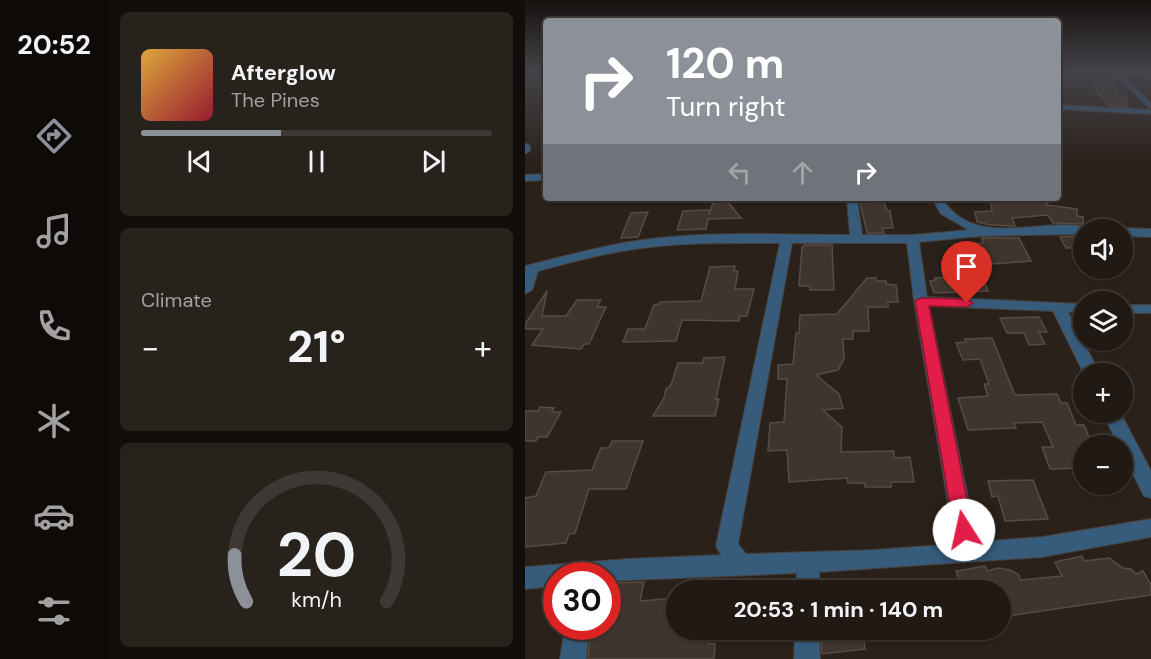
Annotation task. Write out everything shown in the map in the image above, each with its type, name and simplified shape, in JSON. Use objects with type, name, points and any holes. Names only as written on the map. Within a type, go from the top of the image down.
[{"type":"street","points":[[1061,107],[1151,112]]},
{"type":"street","points":[[525,146],[525,152]]},
{"type":"street","points":[[525,178],[543,177]]},
{"type":"street","points":[[852,201],[857,240]]},
{"type":"street","points":[[939,201],[945,212],[981,232]]},
{"type":"street","points":[[525,290],[528,270],[596,252],[649,243],[696,239],[786,241],[913,239],[981,232],[1073,230]]},
{"type":"street","points":[[1133,232],[1151,233]]},
{"type":"street","points":[[913,239],[921,301],[968,553]]},
{"type":"street","points":[[740,565],[727,546],[786,241]]},
{"type":"street","points":[[921,301],[1073,308]]},
{"type":"street","points":[[1058,307],[1086,363]]},
{"type":"street","points":[[1133,309],[1151,309]]},
{"type":"street","points":[[1117,423],[1151,490]]},
{"type":"street","points":[[621,573],[740,565],[875,561],[1042,547],[1151,528]]},
{"type":"street","points":[[808,563],[808,580]]},
{"type":"street","points":[[525,578],[543,577]]},
{"type":"street","points":[[573,659],[575,640]]},
{"type":"street","points":[[807,640],[807,659]]},
{"type":"building","points":[[1105,102],[1127,102],[1129,107],[1109,106]]},
{"type":"building","points":[[1050,201],[1046,205],[1077,209],[1077,216],[1083,219],[1073,219],[1073,224],[1053,223],[1048,215],[1012,218],[1015,226],[977,222],[975,212],[992,211],[991,202]]},
{"type":"building","points":[[728,202],[741,218],[708,219],[706,229],[677,230],[683,211],[710,210],[709,215],[713,203]]},
{"type":"building","points":[[884,202],[887,211],[890,211],[893,228],[882,228],[884,233],[867,233],[860,203]]},
{"type":"building","points":[[648,212],[638,237],[621,238],[631,213]]},
{"type":"building","points":[[1073,236],[1073,248],[1066,248],[1060,237]]},
{"type":"building","points":[[982,238],[1019,238],[1031,261],[978,265],[988,291],[934,293],[930,281],[936,280],[935,278],[963,275],[954,244],[983,243]]},
{"type":"building","points":[[832,245],[834,290],[810,290],[810,286],[799,286],[802,247]]},
{"type":"building","points":[[735,266],[734,271],[738,271],[735,289],[754,289],[747,316],[740,316],[739,321],[682,320],[676,341],[623,342],[628,329],[645,329],[654,305],[660,302],[701,301],[710,267]]},
{"type":"building","points":[[867,278],[876,278],[876,281],[886,281],[886,284],[896,285],[898,302],[888,302],[888,307],[868,307],[869,331],[853,331],[853,339],[843,339],[844,359],[838,370],[816,375],[839,394],[843,408],[823,410],[842,427],[841,452],[894,451],[894,458],[910,457],[914,482],[891,482],[891,487],[865,487],[865,483],[848,483],[847,478],[789,482],[787,450],[768,451],[770,423],[784,422],[787,379],[778,379],[778,365],[793,364],[800,315],[837,314]]},
{"type":"building","points":[[547,291],[542,316],[566,316],[577,300],[601,300],[597,307],[606,307],[589,344],[584,344],[581,349],[532,345],[543,329],[525,329],[525,324]]},
{"type":"building","points":[[1039,317],[1047,332],[1039,332],[1045,344],[1029,345],[1024,333],[1007,333],[1000,318]]},
{"type":"building","points":[[992,338],[1015,395],[1057,394],[1061,403],[1067,403],[1073,423],[1084,425],[1088,435],[1073,435],[1073,468],[1050,469],[1042,447],[1053,447],[1042,422],[1014,423],[1016,428],[968,430],[958,398],[988,396],[984,384],[989,384],[980,359],[963,360],[956,343],[966,342],[965,339]]},
{"type":"building","points":[[725,357],[716,399],[719,399],[715,416],[653,416],[664,398],[666,389],[671,385],[678,363],[703,363],[704,358]]},
{"type":"building","points":[[540,407],[554,408],[552,412],[561,412],[547,437],[538,437],[536,441],[525,441],[525,411],[538,411]]},
{"type":"building","points":[[612,441],[643,441],[626,489],[589,489],[575,533],[569,534],[566,543],[525,547],[525,498],[536,496],[546,472],[592,470],[601,448],[609,448]]},
{"type":"building","points":[[1033,480],[1048,519],[1005,521],[998,496],[992,497],[988,481]]},
{"type":"building","points":[[1082,556],[1084,561],[1109,558],[1136,574],[1143,571],[1151,585],[1151,595],[1011,616],[1011,580],[959,580],[956,571],[985,566],[987,571],[998,568],[1010,570],[1018,574],[1021,580],[1062,576],[1055,562]]},
{"type":"building","points":[[644,582],[640,601],[666,599],[666,640],[709,640],[709,644],[715,644],[714,659],[588,659],[590,640],[621,640],[621,583]]},
{"type":"building","points":[[821,640],[864,640],[865,649],[822,654]]},
{"type":"route","points":[[964,530],[921,301],[967,303]]}]
